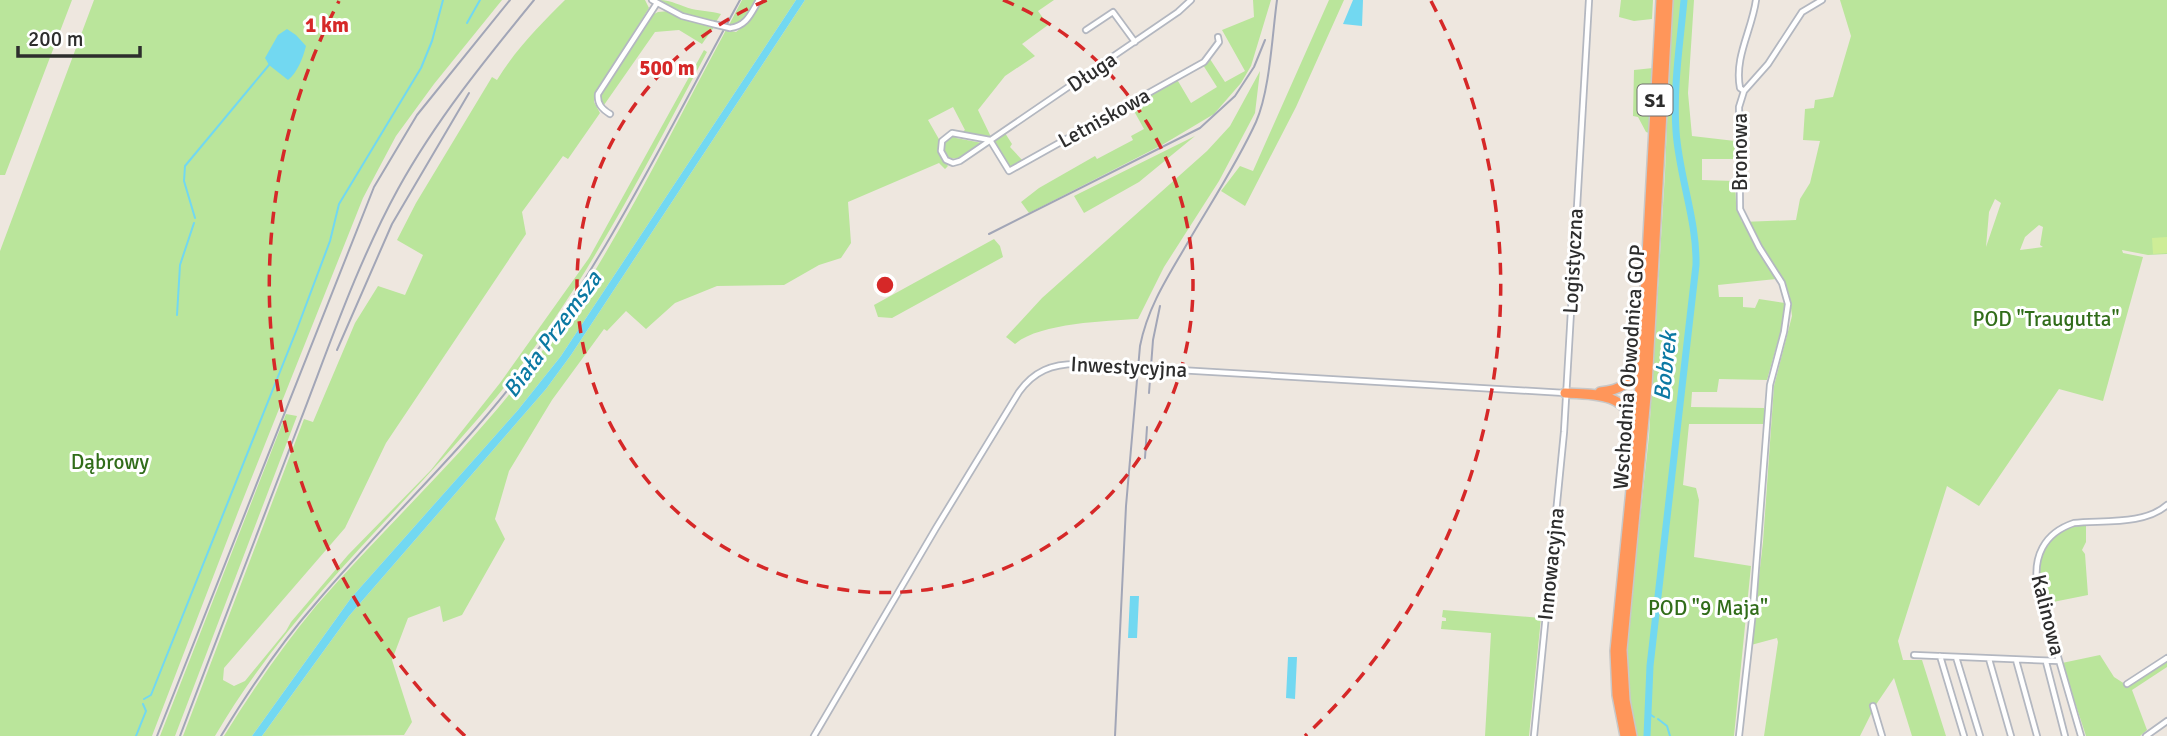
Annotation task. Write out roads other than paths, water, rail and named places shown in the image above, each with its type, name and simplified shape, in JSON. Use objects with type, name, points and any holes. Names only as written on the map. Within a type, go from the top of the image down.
[{"type":"highway","name":"Wschodnia Obwodnica GOP","points":[[1625,736],[1617,695],[1615,650],[1634,462],[1643,337],[1661,0]]},
{"type":"highway","name":"Wschodnia Obwodnica GOP","points":[[1632,736],[1625,699],[1622,650],[1647,386],[1668,0]]},
{"type":"highway","points":[[1588,394],[1611,391],[1628,383],[1634,374],[1643,337]]},
{"type":"highway","points":[[1565,393],[1614,399],[1628,411],[1633,424],[1634,462]]},
{"type":"street","points":[[610,114],[602,109],[598,94],[655,1],[682,16],[730,28],[739,27],[747,21],[759,0]]},
{"type":"street","name":"Długa","points":[[990,140],[956,133],[947,136],[941,145],[944,158],[953,163],[960,161],[1135,42],[1191,0]]},
{"type":"street","name":"Logistyczna","points":[[1565,393],[1589,0]]},
{"type":"street","points":[[1744,91],[1740,88],[1738,69],[1756,0]]},
{"type":"street","name":"Bronowa","points":[[1739,736],[1752,620],[1770,384],[1788,304],[1782,283],[1759,247],[1740,209],[1739,107],[1744,91],[1768,64],[1802,12],[1822,0]]},
{"type":"street","points":[[1086,30],[1113,12],[1135,42]]},
{"type":"street","name":"Letniskowa","points":[[990,140],[1009,171],[1204,62],[1219,42],[1218,37]]},
{"type":"street","name":"Inwestycyjna","points":[[814,736],[1019,392],[1041,371],[1058,365],[1077,364],[1565,393]]},
{"type":"street","name":"Innowacyjna","points":[[1534,736],[1565,393]]},
{"type":"street","name":"Kalinowa","points":[[2081,736],[2036,577],[2038,557],[2047,539],[2054,532],[2074,523],[2140,517],[2157,512],[2167,505]]},
{"type":"street","points":[[1914,655],[2059,661]]},
{"type":"street","points":[[1940,656],[1964,736]]},
{"type":"street","points":[[1956,657],[1980,736]]},
{"type":"street","points":[[2127,684],[2167,658]]},
{"type":"street","points":[[1989,659],[2011,736]]},
{"type":"street","points":[[2016,660],[2037,736]]},
{"type":"street","points":[[2046,662],[2065,736]]},
{"type":"street","points":[[1873,706],[1882,736]]},
{"type":"street","points":[[2146,736],[2167,721]]},
{"type":"water","points":[[796,0],[805,0],[546,389],[349,616],[262,736],[252,736],[351,598],[518,410],[561,356]]},
{"type":"water","points":[[1353,0],[1363,0],[1362,26],[1343,24]]},
{"type":"water","points":[[287,29],[306,46],[299,65],[288,80],[269,65],[265,58],[278,35]]},
{"type":"water","points":[[1130,596],[1139,596],[1137,638],[1128,638]]},
{"type":"water","points":[[1288,657],[1297,657],[1295,699],[1286,698]]},
{"type":"waterway","points":[[144,699],[151,695],[297,329],[330,241],[339,204],[421,68],[432,41],[443,0]]},
{"type":"waterway","points":[[467,23],[480,0]]},
{"type":"waterway","name":"Bobrek","points":[[1647,736],[1650,666],[1696,265],[1694,231],[1681,165],[1675,115],[1684,0]]},
{"type":"waterway","points":[[195,218],[184,181],[185,166],[269,65]]},
{"type":"waterway","points":[[177,315],[180,265],[194,223]]},
{"type":"waterway","points":[[136,736],[146,711],[143,704]]},
{"type":"waterway","name":"Bobrek","points":[[1648,713],[1654,717]]},
{"type":"waterway","points":[[1658,719],[1667,726],[1670,736]]},
{"type":"railway","points":[[157,736],[374,187],[417,115],[510,0]]},
{"type":"railway","points":[[180,736],[334,331],[384,217],[398,189],[445,115],[534,0]]},
{"type":"railway","points":[[221,736],[266,668],[303,619],[491,411],[547,337],[606,244],[740,0]]},
{"type":"railway","points":[[1115,736],[1126,506],[1140,346],[1147,320],[1164,284],[1256,122],[1267,79],[1277,0]]},
{"type":"railway","points":[[989,234],[1200,128],[1235,96],[1254,67],[1265,40]]},
{"type":"railway","points":[[337,350],[392,224],[469,93]]},
{"type":"railway","points":[[1149,393],[1153,340],[1160,306]]},
{"type":"railway","points":[[1145,458],[1147,427]]},
{"type":"park label","name":"POD \"Traugutta\"","points":[[2046,319]]},
{"type":"park label","name":"Dąbrowy","points":[[110,462]]},
{"type":"park label","name":"POD \"9 Maja\"","points":[[1708,608]]},
{"type":"water label","name":"Biała Przemsza","points":[[552,334]]}]
